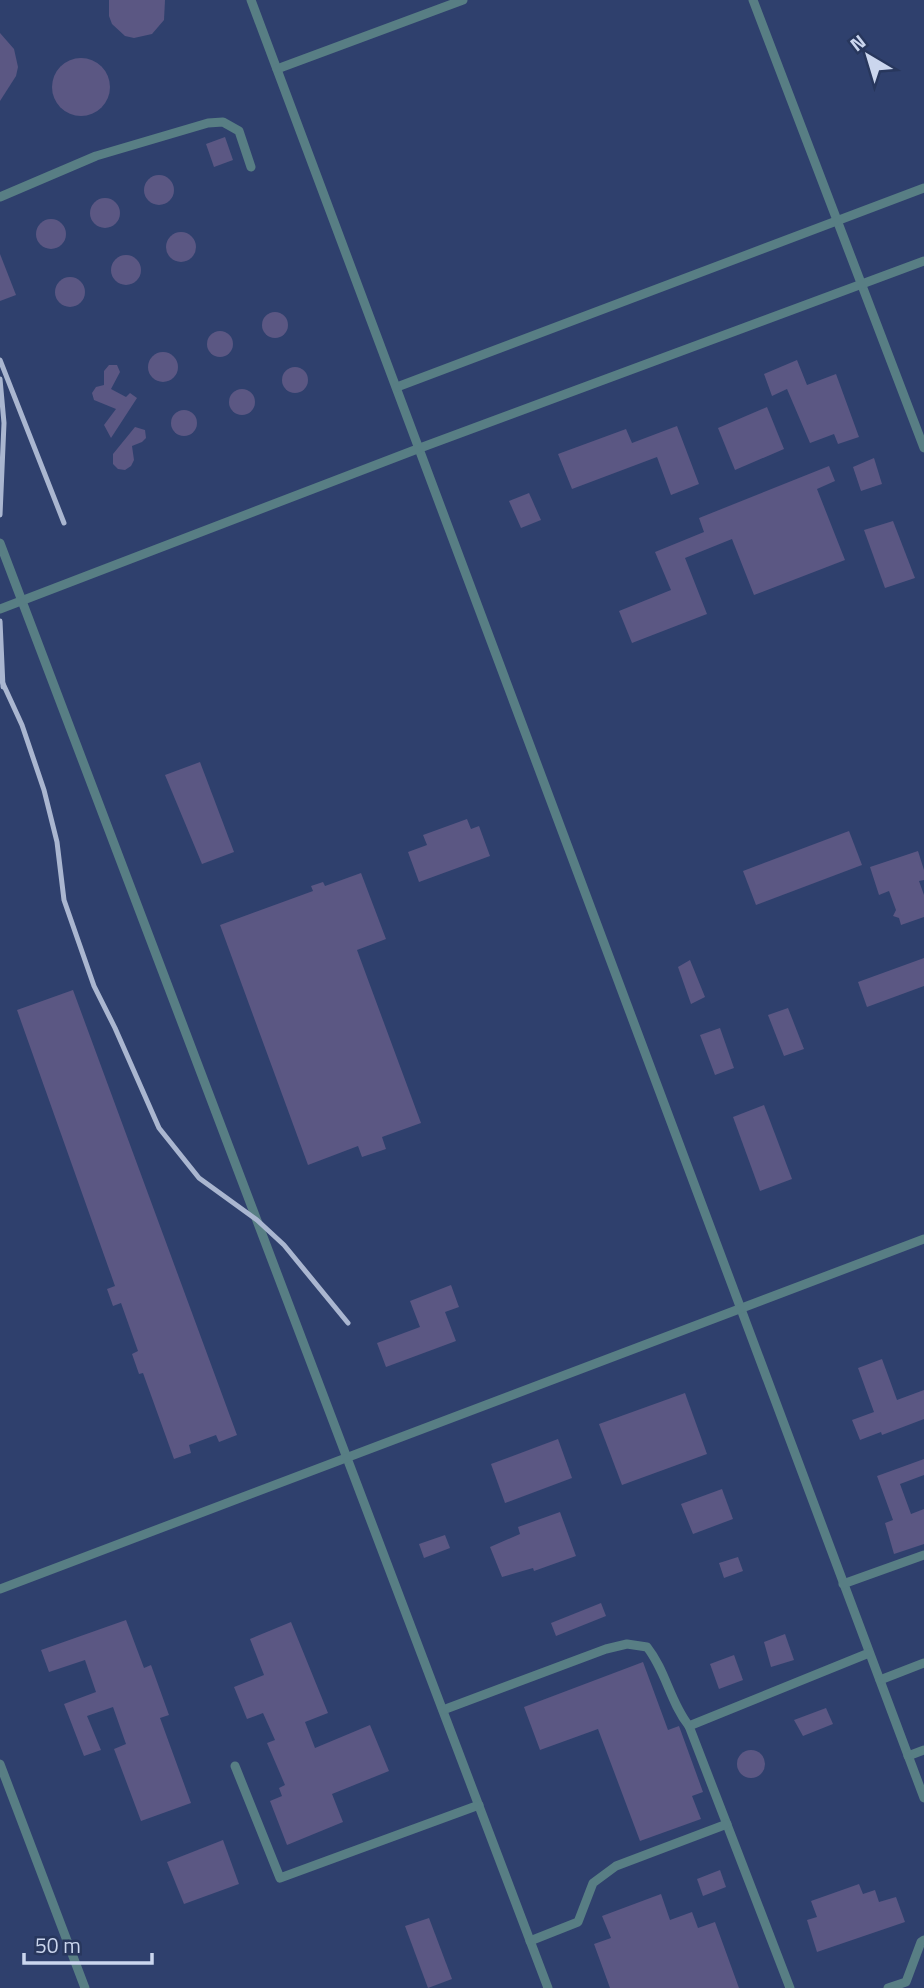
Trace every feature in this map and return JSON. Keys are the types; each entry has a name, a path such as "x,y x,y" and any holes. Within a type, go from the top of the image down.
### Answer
{"lane":[{"path":"251,0 924,1798"},
{"path":"277,69 463,0"},
{"path":"753,0 924,448"},
{"path":"0,197 96,156 208,123 223,122 239,131 251,167"},
{"path":"397,387 924,188"},
{"path":"0,610 420,449 924,261"},
{"path":"0,543 548,1988"},
{"path":"0,1589 924,1239"},
{"path":"843,1584 924,1555"},
{"path":"443,1710 606,1649 627,1644 647,1647 657,1660 679,1714 689,1726 790,1988"},
{"path":"689,1726 870,1653"},
{"path":"880,1680 924,1663"},
{"path":"908,1756 924,1750"},
{"path":"0,1764 85,1988"},
{"path":"235,1766 280,1878 479,1805"},
{"path":"530,1941 578,1922 593,1883 616,1866 727,1824"},
{"path":"888,1988 906,1982 920,1942 924,1940"}],"shaded area":[{"path":"0,0 924,0 924,1988 0,1988"}],"building":[{"path":"109,0 165,0 164,20 152,34 134,38 125,36 112,24"},
{"path":"0,33 14,49 18,67 16,76 0,101"},
{"path":"81,58 92,60 105,71 110,87 108,98 97,111 81,116 70,114 57,103 52,87 54,76 65,63"},
{"path":"225,137 233,160 214,167 206,144"},
{"path":"159,175 170,179 174,190 170,201 159,205 148,201 144,190 148,179"},
{"path":"105,198 116,202 120,213 116,224 105,228 94,224 90,213 94,202"},
{"path":"51,219 62,223 66,234 62,245 51,249 40,245 36,234 40,223"},
{"path":"181,232 192,236 196,247 192,258 181,262 170,258 166,247 170,236"},
{"path":"0,254 16,295 0,301"},
{"path":"126,255 137,259 141,270 137,281 126,285 115,281 111,270 115,259"},
{"path":"70,277 81,281 85,292 81,303 70,307 59,303 55,292 59,281"},
{"path":"275,312 284,316 288,325 284,334 275,338 266,334 262,325 266,316"},
{"path":"220,331 229,335 233,344 229,353 220,357 211,353 207,344 211,335"},
{"path":"163,352 174,356 178,367 174,378 163,382 152,378 148,367 152,356"},
{"path":"797,360 807,385 836,374 859,437 838,444 834,434 810,443 787,389 772,396 764,374"},
{"path":"109,365 117,365 120,372 111,389 126,397 130,393 137,398 111,438 104,425 116,409 94,400 92,393 96,387 104,385 104,371"},
{"path":"295,367 304,371 308,380 304,389 295,393 286,389 282,380 286,371"},
{"path":"242,389 251,393 255,402 251,411 242,415 233,411 229,402 233,393"},
{"path":"767,407 784,449 735,470 718,428"},
{"path":"184,410 193,414 197,423 193,432 184,436 175,432 171,423 175,414"},
{"path":"677,426 699,484 671,495 657,457 572,489 558,454 626,429 632,443"},
{"path":"135,427 145,430 146,438 132,446 134,460 131,466 125,470 118,469 113,464 113,454"},
{"path":"874,458 882,484 861,491 853,467"},
{"path":"829,466 835,481 817,489 845,560 754,595 732,539 685,558 707,614 632,643 619,611 671,590 655,552 704,532 699,518"},
{"path":"529,493 541,520 521,528 509,501"},
{"path":"893,521 915,578 885,588 864,530"},
{"path":"200,762 234,852 202,864 165,775"},
{"path":"467,819 471,829 479,826 490,856 419,882 408,852 427,845 423,835"},
{"path":"849,831 862,865 756,905 743,871"},
{"path":"918,851 924,870 924,880 919,881 924,895 924,917 901,925 899,918 893,916 896,910 889,891 879,895 870,867"},
{"path":"361,873 386,939 357,950 421,1123 382,1137 386,1149 362,1157 358,1146 308,1165 220,925 313,891 311,886 323,882 325,886"},
{"path":"924,958 924,986 867,1007 858,982"},
{"path":"690,960 705,997 691,1004 678,967"},
{"path":"73,990 237,1435 219,1442 216,1435 189,1445 191,1453 174,1459 143,1373 139,1374 132,1354 138,1351 121,1303 113,1306 107,1289 115,1286 17,1010"},
{"path":"788,1008 804,1049 784,1056 768,1015"},
{"path":"720,1028 734,1068 715,1075 700,1035"},
{"path":"764,1105 792,1179 760,1191 733,1117"},
{"path":"451,1285 459,1307 445,1312 456,1341 386,1367 377,1343 420,1327 410,1301"},
{"path":"882,1359 897,1400 924,1390 924,1419 882,1435 881,1432 860,1440 852,1420 874,1412 858,1368"},
{"path":"685,1393 707,1454 622,1485 599,1424"},
{"path":"558,1439 572,1478 505,1503 491,1464"},
{"path":"924,1459 924,1475 900,1484 911,1514 924,1509 924,1544 894,1554 885,1523 893,1520 877,1476"},
{"path":"722,1489 733,1519 693,1534 681,1504"},
{"path":"560,1512 576,1556 534,1571 533,1568 502,1577 490,1547 520,1534 518,1527"},
{"path":"445,1535 450,1548 424,1558 419,1544"},
{"path":"738,1557 743,1571 724,1578 719,1563"},
{"path":"601,1603 606,1616 556,1636 551,1623"},
{"path":"126,1620 144,1668 151,1665 169,1715 160,1718 191,1803 141,1821 114,1749 126,1744 113,1707 87,1716 101,1750 84,1756 64,1704 96,1692 85,1660 49,1672 41,1650"},
{"path":"291,1622 328,1713 305,1722 315,1748 370,1725 389,1771 332,1794 343,1822 287,1845 270,1801 282,1796 279,1788 285,1785 267,1743 275,1740 263,1713 247,1719 234,1687 264,1675 250,1639"},
{"path":"785,1634 794,1660 771,1667 764,1642"},
{"path":"734,1655 743,1680 719,1689 710,1664"},
{"path":"643,1662 668,1730 679,1726 703,1792 692,1796 701,1819 640,1841 598,1729 540,1750 524,1707"},
{"path":"826,1708 833,1724 803,1736 794,1720"},
{"path":"751,1750 761,1754 765,1764 761,1774 751,1778 741,1774 737,1764 741,1754"},
{"path":"223,1840 239,1884 184,1904 167,1862"},
{"path":"720,1870 726,1887 703,1896 697,1879"},
{"path":"859,1884 863,1894 875,1890 879,1902 896,1897 905,1922 817,1952 807,1920 817,1917 811,1901"},
{"path":"661,1894 670,1920 692,1912 698,1928 715,1922 739,1988 610,1988 594,1944 611,1938 602,1916"},
{"path":"429,1918 452,1979 428,1988 405,1926"}],"railway":[{"path":"0,360 64,523"},
{"path":"0,379 4,423 0,515"},
{"path":"0,621 3,687"},
{"path":"0,677 22,725 44,790 57,842 64,900 94,986 159,1128 199,1178 257,1220 284,1245 348,1323"}]}
